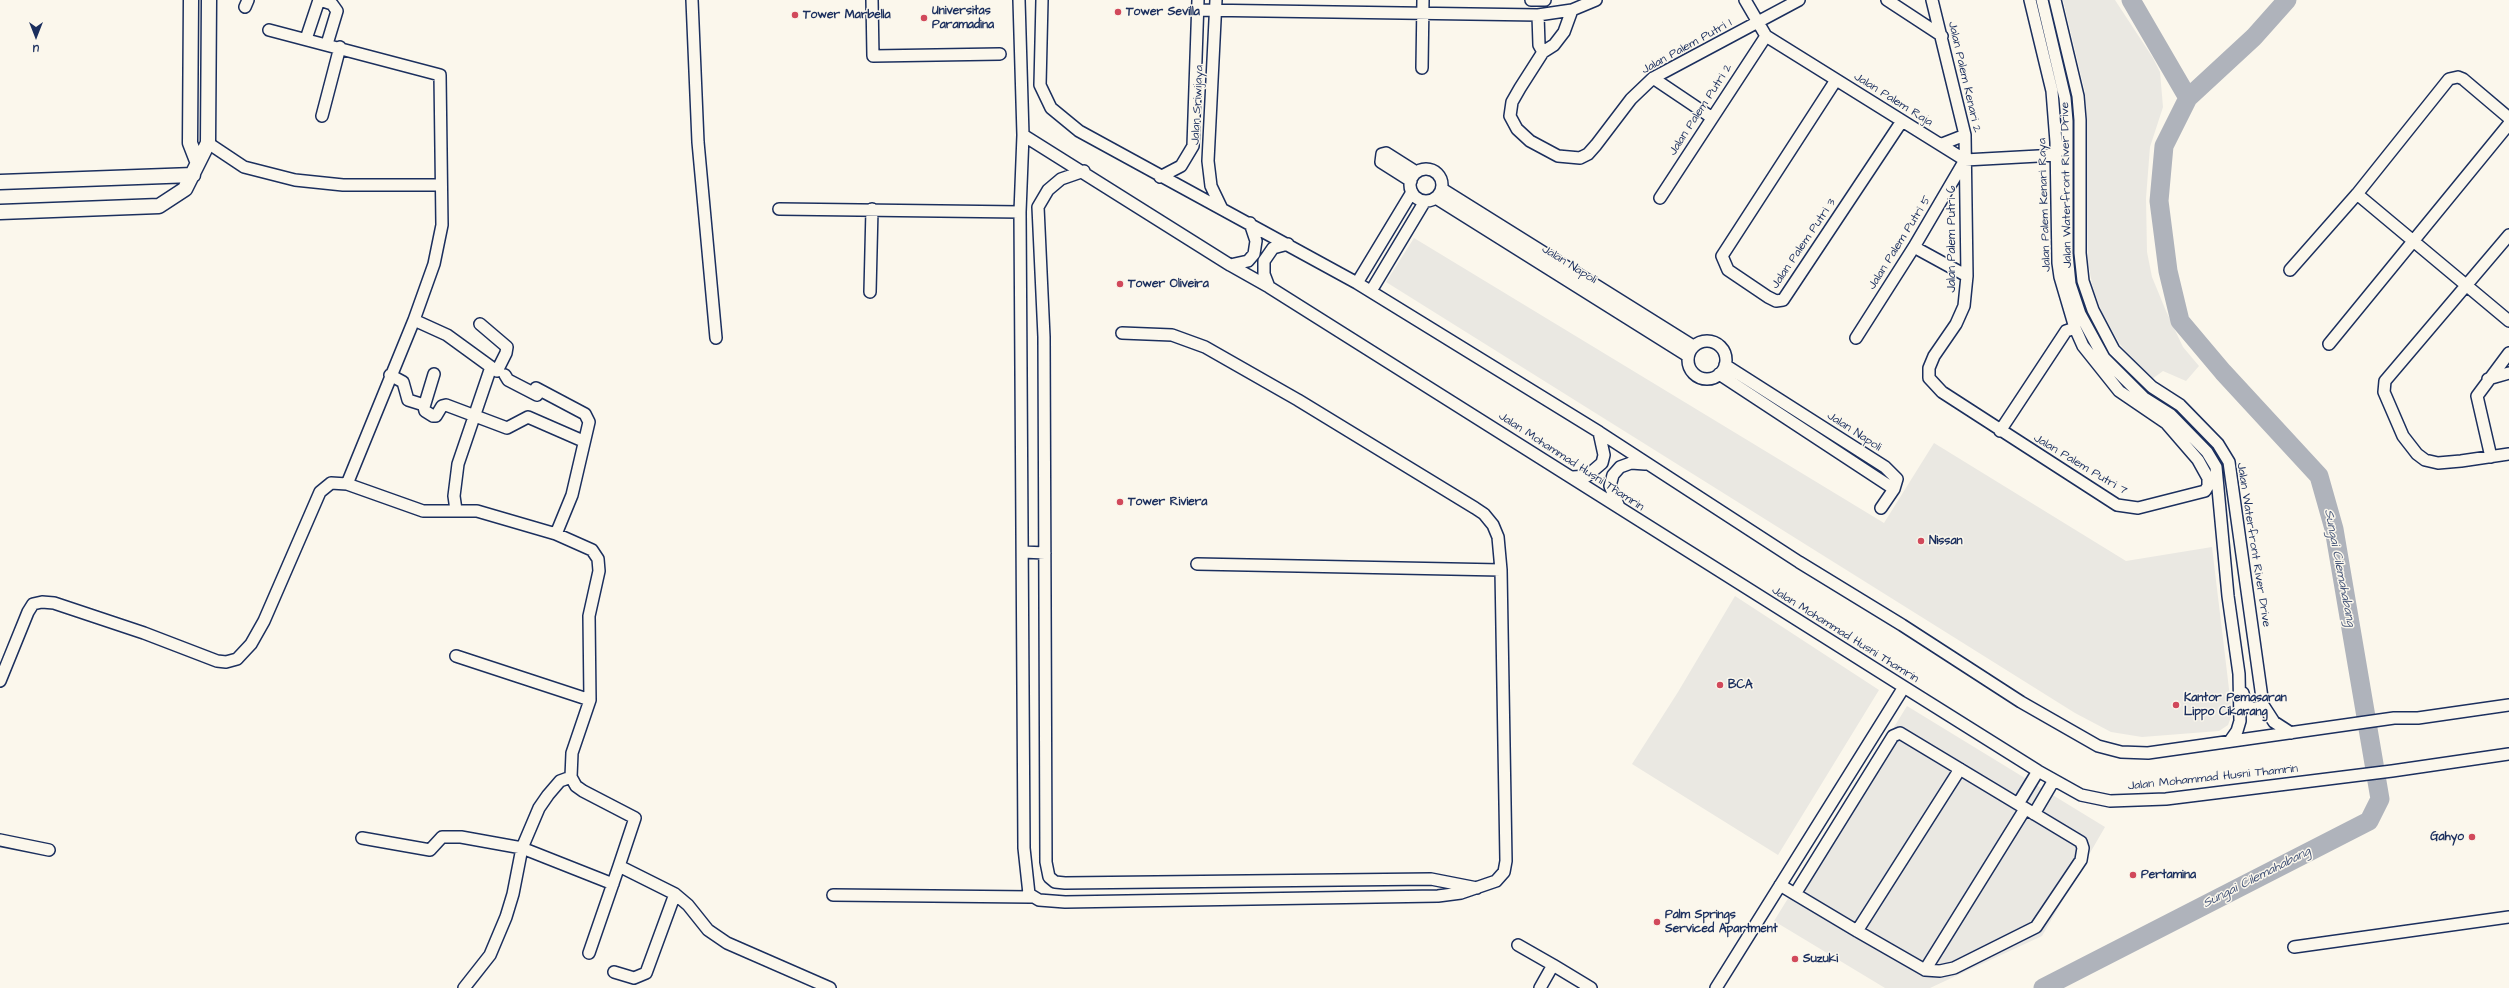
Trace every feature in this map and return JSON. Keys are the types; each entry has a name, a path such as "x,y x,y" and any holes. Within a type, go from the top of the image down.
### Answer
{"main road":[{"path":"191,0 190,143 197,161"},
{"path":"0,212 159,206 185,189 193,175 197,161 208,143 209,0"},
{"path":"0,182 193,175"}],"street":[{"path":"306,39 320,0 332,4 337,11 327,44"},
{"path":"692,0 698,142 716,338"},
{"path":"872,0 873,56 1000,54"},
{"path":"1019,0 1023,135 1020,212 1024,848 1026,884 1032,897"},
{"path":"1042,0 1040,84 1051,108 1079,131 1160,177 1250,223 1371,291 1599,432 2022,702 2098,746 2121,752 2148,752 2340,725 2394,718 2418,718 2509,705"},
{"path":"1422,68 1423,0"},
{"path":"1532,0 1545,0"},
{"path":"1198,5 1220,7 1538,15 1572,10 1596,0"},
{"name":"Jalan Palem Raja","path":"1745,0 1766,36 1902,121 1942,144 1965,160"},
{"name":"Jalan Palem Putri 1","path":"1572,10 1564,32 1554,45 1543,52 1512,102 1510,116 1517,129 1530,141 1558,156 1580,158 1588,154 1631,99 1653,78 1758,24 1799,0"},
{"path":"1887,0 1942,36"},
{"name":"Jalan Palem Kenari 2","path":"1932,0 1965,135 1965,160"},
{"name":"Jalan Palem Kenari Raya","path":"2030,0 2052,91 2056,155 2058,263 2060,277 2075,328 2083,346 2118,391 2166,423 2198,460 2208,478 2208,486 2205,491 2197,493"},
{"name":"Jalan Waterfront River Drive","path":"2042,0 2065,98 2067,121 2067,254 2070,284 2080,314 2104,358 2144,398 2171,415 2207,452 2216,467 2228,596 2239,674 2240,721 2237,731 2230,741"},
{"name":"Jalan Waterfront River Drive","path":"2055,0 2078,102 2080,254 2083,281 2093,310 2114,350 2152,387 2180,405 2218,444 2229,462 2263,705 2274,722 2291,732"},
{"name":"Jalan Sriwijaya","path":"1160,177 1181,166 1193,146 1198,5"},
{"name":"Jalan Sriwijaya","path":"1220,7 1208,162 1211,186 1222,209"},
{"path":"1538,15 1539,41 1543,52"},
{"path":"269,30 340,47 440,74 440,185 442,225 440,243 414,320 390,375 347,484"},
{"name":"Jalan Palem Putri 2","path":"1660,198 1711,117 1766,36"},
{"path":"322,116 340,47"},
{"path":"2290,270 2357,194 2449,79 2458,77 2463,79 2509,118"},
{"path":"1653,78 1711,117"},
{"name":"Jalan Palem Putri 3","path":"1836,80 1724,251 1723,262 1728,270 1768,297 1776,301 1783,300 1902,121"},
{"path":"2329,344 2412,240 2509,124"},
{"name":"Jalan Mohammad Husni Thamrin","path":"1023,135 1084,171 1230,265 1269,287 1904,688 2038,771 2081,795 2110,801 2199,796 2509,754"},
{"path":"1942,144 1965,135"},
{"path":"208,143 244,167 295,180 344,185 440,185"},
{"path":"1965,160 2056,155"},
{"name":"Jalan Palem Putri 5","path":"1856,338 1914,247 1965,160"},
{"name":"Jalan Palem Putri 6","path":"1965,160 1967,276 1964,306 1956,324 1934,356 1929,368 1929,378 1942,392 2000,431"},
{"path":"1357,283 1413,182 1426,169 1436,172 1441,178 1435,196 1371,291"},
{"path":"1084,171 1061,179 1048,190 1038,207 1044,337 1046,862 1049,877 1052,881 1065,883 1431,879 1457,882 1478,888"},
{"name":"Jalan Napoli","path":"1413,182 1417,198 1435,196 1690,351"},
{"path":"2357,194 2509,321"},
{"path":"779,210 872,209 1020,212"},
{"path":"870,292 872,209"},
{"path":"1230,265 1248,260 1254,254 1256,240 1250,223"},
{"path":"2509,235 2465,284 2385,381 2384,392 2403,436 2417,454 2425,460 2438,463 2509,454"},
{"path":"1269,287 1264,274 1264,261 1273,248 1288,244"},
{"path":"1914,247 1967,276"},
{"path":"414,320 447,335 501,372 508,380 537,395 538,390 585,414 590,425 584,441 572,495 556,534"},
{"path":"456,510 454,496 458,464 474,417 501,372 507,347 480,324"},
{"path":"2000,431 2066,331 2075,328"},
{"path":"833,895 1032,897 1039,900 1065,902 1438,896 1478,888 1498,879 1504,872 1506,861 1501,570 1496,532 1488,518 1475,508 1298,400 1205,347 1172,335 1122,333"},
{"path":"1704,341 1715,342 1725,353 1722,370 1709,379 1698,377 1690,370 1690,351 1704,341"},
{"path":"2491,457 2477,396 2488,379 2509,353"},
{"name":"Jalan Napoli","path":"1722,370 1885,467 1897,479 1894,488 1881,508"},
{"path":"2488,379 2509,373"},
{"path":"434,374 424,405 425,411 433,416 436,416 442,406 446,405 474,417 507,428 513,427 523,418 530,417 584,441"},
{"path":"390,375 403,382 408,400 424,405"},
{"name":"Jalan Palem Putri 7","path":"2000,431 2122,506 2138,508 2197,493"},
{"path":"1573,478 1587,476 1602,463 1604,455 1599,432"},
{"path":"1620,509 1612,496 1610,486 1613,475 1620,467 1631,463 1648,464"},
{"path":"0,681 28,612 33,604 42,602 54,603 144,633 217,661 229,662 237,659 251,644 264,621 320,492 331,483 347,484 423,511 456,510 485,512 556,534 592,550 598,559 599,571 589,616 590,700 572,753 571,777 576,786 583,791 635,818 589,953"},
{"path":"1022,552 1045,553"},
{"path":"1197,564 1501,570"},
{"path":"456,656 590,700"},
{"path":"2239,674 2245,703 2256,709 2263,705"},
{"path":"1716,988 1904,688"},
{"path":"1780,885 1857,932 1926,970 1940,971 1954,968 2036,927 2081,860 2083,848 2081,842 1900,733 1896,734 1795,894"},
{"path":"1857,932 1960,769"},
{"path":"2026,809 2038,771"},
{"path":"464,988 490,955 506,917 513,894 522,848 539,808 560,781 571,777"},
{"path":"1926,970 2026,809 2054,780"},
{"path":"362,838 430,850 442,837 461,837 522,848 613,884"},
{"path":"0,840 49,850"},
{"path":"619,866 676,894 717,937 830,988"},
{"path":"614,972 634,978 646,972 676,894"},
{"path":"2294,947 2509,917"},
{"path":"1518,945 1591,988"},
{"path":"1540,988 1553,965"}],"shaded area":[{"path":"2063,0 2115,0 2153,58 2160,72 2163,107 2150,147 2146,198 2147,252 2152,277 2166,311 2183,347 2199,366 2186,381 2163,371 2152,379 2138,366 2119,343 2102,312 2093,289 2088,262 2085,92"},
{"path":"1414,238 1884,523 1934,443 2126,561 2212,547 2232,714 2228,725 2219,731 2142,737 2111,732 2075,713 1386,282"},
{"path":"1735,596 1879,690 1778,855 1632,764 1678,692"},
{"path":"1907,706 2105,827 2042,936 1930,988 1885,988 1774,921"}],"waterway":[{"path":"2131,0 2188,98"},
{"name":"Sungai Cilemahabang","path":"2043,988 2369,821 2380,799 2334,529 2319,476 2223,372 2180,321 2168,271 2159,201 2164,146 2188,98 2254,37 2287,0"}],"place":[{"name":"Tower Sevilla","path":"1118,12"},
{"name":"Tower Marbella","path":"795,15"},
{"name":"Universitas Paramadina","path":"924,18"},
{"name":"Tower Oliveira","path":"1120,284"},
{"name":"Tower Riviera","path":"1120,502"},
{"name":"Nissan","path":"1921,541"},
{"name":"BCA","path":"1720,685"},
{"name":"Kantor Pemasaran Lippo Cikarang","path":"2176,705"},
{"name":"Gahyo","path":"2472,837"},
{"name":"Pertamina","path":"2133,875"},
{"name":"Palm Springs Serviced Apartment","path":"1657,922"},
{"name":"Suzuki","path":"1795,959"}]}
